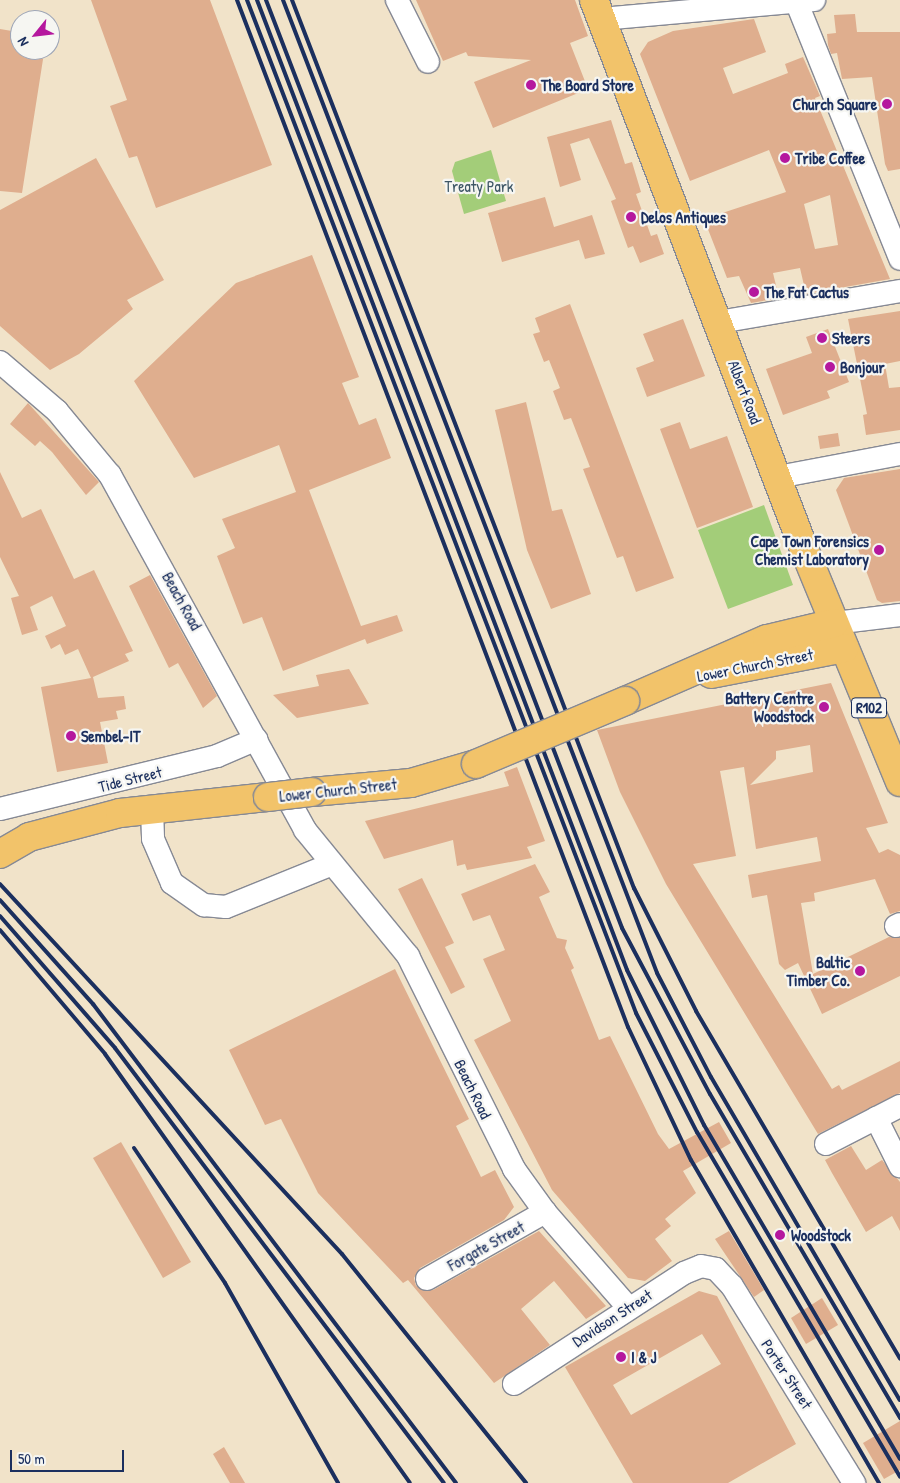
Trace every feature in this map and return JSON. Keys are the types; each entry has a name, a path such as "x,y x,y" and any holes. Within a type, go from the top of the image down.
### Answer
{"main road":[{"name":"Albert Road","path":"598,10 834,623 898,772"},
{"name":"Lower Church Street","path":"4,851 82,821 152,809 411,783 476,764 767,638 834,623"},
{"name":"Lower Church Street","path":"666,682 845,648"}],"street":[{"path":"397,0 428,62"},
{"path":"598,10 805,1 900,259"},
{"path":"719,322 900,291"},
{"name":"Beach Road","path":"0,362 57,411 110,475 257,739 330,865 367,901 408,956 496,1136 545,1212 627,1306"},
{"path":"778,477 900,454"},
{"path":"834,623 900,615"},
{"name":"Tide Street","path":"0,810 217,756 257,739"},
{"path":"152,809 153,838 172,883 204,905 226,907 330,865"},
{"path":"826,1144 900,1106"},
{"path":"876,1118 900,1166"},
{"name":"Forgate Street","path":"426,1279 545,1212"},
{"name":"Davidson Street","path":"514,1384 627,1306 684,1273 702,1266 716,1269"},
{"name":"Porter Street","path":"716,1269 732,1286 854,1483"}],"green space":[{"name":"Treaty Park","path":"491,150 506,201 464,214 452,171 455,162"},
{"path":"764,505 793,585 728,609 698,530"}],"building":[{"path":"91,0 210,0 272,165 156,208 137,156 129,158 110,106 127,100"},
{"path":"416,0 575,0 588,36 570,43 588,89 493,128 474,82 531,60 468,56 466,52 443,61"},
{"path":"855,14 857,32 900,32 900,169 888,171 885,164 872,77 842,79 837,53 831,54 828,45 827,34 836,33 834,15"},
{"path":"754,19 766,52 723,68 733,94 788,73 785,64 803,57 820,96 815,98 890,279 806,294 800,268 773,273 779,298 751,303 739,276 727,278 704,219 786,192 769,150 690,181 640,54 648,42 673,31","holes":["830,195 838,245 815,249 804,204"]},
{"path":"0,29 10,31 10,60 43,60 22,193 0,191"},
{"path":"611,120 625,164 632,162 641,192 636,194 651,236 657,234 664,254 640,263 633,246 628,248 611,201 616,199 589,138 570,144 581,180 560,187 547,137"},
{"path":"96,158 164,280 127,300 133,309 79,354 50,370 0,326 0,210"},
{"path":"545,197 554,227 592,215 605,254 585,259 579,240 502,262 488,213"},
{"path":"312,255 359,377 342,383 359,425 376,418 391,458 309,490 361,626 397,615 403,631 367,644 365,639 283,671 262,617 243,624 217,556 235,548 222,519 296,492 279,445 194,478 134,381 236,283"},
{"path":"570,304 674,578 636,592 623,556 617,558 583,469 590,467 571,418 564,420 553,391 560,388 549,360 544,362 533,334 540,332 535,318"},
{"path":"900,311 900,361 885,364 889,388 900,387 900,430 866,435 863,415 867,414 848,319"},
{"path":"683,319 705,376 647,397 636,368 654,361 643,334"},
{"path":"828,329 849,382 827,391 830,398 783,415 766,369 812,353 806,337"},
{"path":"526,402 552,511 562,509 591,594 551,609 527,550 495,410"},
{"path":"28,403 99,482 86,495 52,452 40,441 35,446 10,424"},
{"path":"680,422 690,449 727,436 753,507 697,528 660,429"},
{"path":"838,433 840,446 820,449 818,436"},
{"name":"Cape Town Forensics Chemist Laboratory","path":"900,469 900,601 882,603 877,600 836,490 844,478"},
{"path":"0,472 22,518 41,509 74,579 94,570 133,651 125,654 129,661 93,677 98,698 124,696 126,709 116,711 118,719 100,722 108,763 57,772 41,687 91,678 78,649 65,655 60,644 51,649 45,636 66,626 52,596 30,607 38,630 22,635 11,598 19,596 0,557"},
{"path":"150,575 217,696 203,708 178,663 169,668 129,586"},
{"path":"349,669 369,704 297,718 273,695 319,686 316,675"},
{"path":"831,683 888,823 866,828 879,853 888,849 900,855 900,911 890,914 875,879 814,893 815,901 801,903 813,974 889,937 900,938 900,976 822,1014 798,963 785,970 779,964 767,895 752,898 748,875 821,861 817,837 756,849 744,767 720,771 736,856 693,864 832,1089 839,1085 842,1090 900,1061 900,1093 818,1134 666,884 620,792 597,730","holes":["810,745 813,772 750,785 776,759 776,751"]},
{"path":"517,767 545,841 527,847 532,858 467,870 465,864 457,866 453,840 384,859 365,821 509,786 504,772"},
{"path":"535,864 550,892 539,897 557,938 567,940 565,948 574,968 571,970 599,1040 610,1036 658,1134 669,1149 719,1122 731,1143 683,1171 696,1193 665,1219 671,1226 655,1239 672,1261 645,1281 628,1278 552,1190 474,1040 511,1021 483,959 505,950 490,915 473,921 461,894"},
{"path":"422,878 454,943 445,947 465,987 451,994 398,889"},
{"path":"395,969 469,1119 456,1126 481,1177 495,1170 514,1207 504,1220 420,1268 414,1278 416,1286 433,1290 539,1231 606,1306 586,1319 554,1281 521,1309 550,1345 494,1383 408,1280 403,1283 318,1193 281,1119 265,1125 229,1050"},
{"path":"121,1142 191,1262 163,1278 93,1158"},
{"path":"851,1146 866,1170 882,1160 900,1182 900,1231 892,1216 866,1232 825,1160"},
{"path":"729,1231 764,1290 754,1297 715,1239"},
{"path":"699,1291 717,1296 796,1444 728,1483 633,1483 565,1367","holes":["702,1334 721,1364 631,1415 613,1385"]},
{"path":"822,1298 838,1325 806,1344 791,1318"},
{"path":"900,1421 900,1470 884,1479 863,1443"},
{"path":"224,1447 245,1483 230,1483 213,1454"}],"railway":[{"path":"237,0 628,1027 691,1160 879,1483"},
{"path":"247,0 636,1013 697,1132 900,1477"},
{"path":"257,0 627,970 704,1125 900,1459"},
{"path":"266,0 622,928 710,1094 900,1418"},
{"path":"283,0 657,973 711,1077 900,1400"},
{"path":"292,0 634,888 696,1011 900,1359"},
{"path":"0,884 342,1254 526,1483"},
{"path":"0,900 93,1004 456,1483"},
{"path":"0,916 115,1048 444,1483"},
{"path":"0,930 105,1054 410,1483"},
{"path":"134,1148 225,1283 338,1483"}],"place":[{"name":"The Board Store","path":"531,85"},
{"name":"Church Square","path":"887,104"},
{"name":"Tribe Coffee","path":"785,158"},
{"name":"Delos Antiques","path":"631,217"},
{"name":"The Fat Cactus","path":"754,292"},
{"name":"Steers","path":"822,338"},
{"name":"Bonjour","path":"830,367"},
{"name":"Cape Town Forensics Chemist Laboratory","path":"879,550"},
{"name":"Battery Centre Woodstock","path":"824,707"},
{"name":"Sembel-IT","path":"71,736"},
{"name":"Baltic Timber Co.","path":"860,971"},
{"name":"Woodstock","path":"780,1235"},
{"name":"I & J","path":"621,1357"}]}
